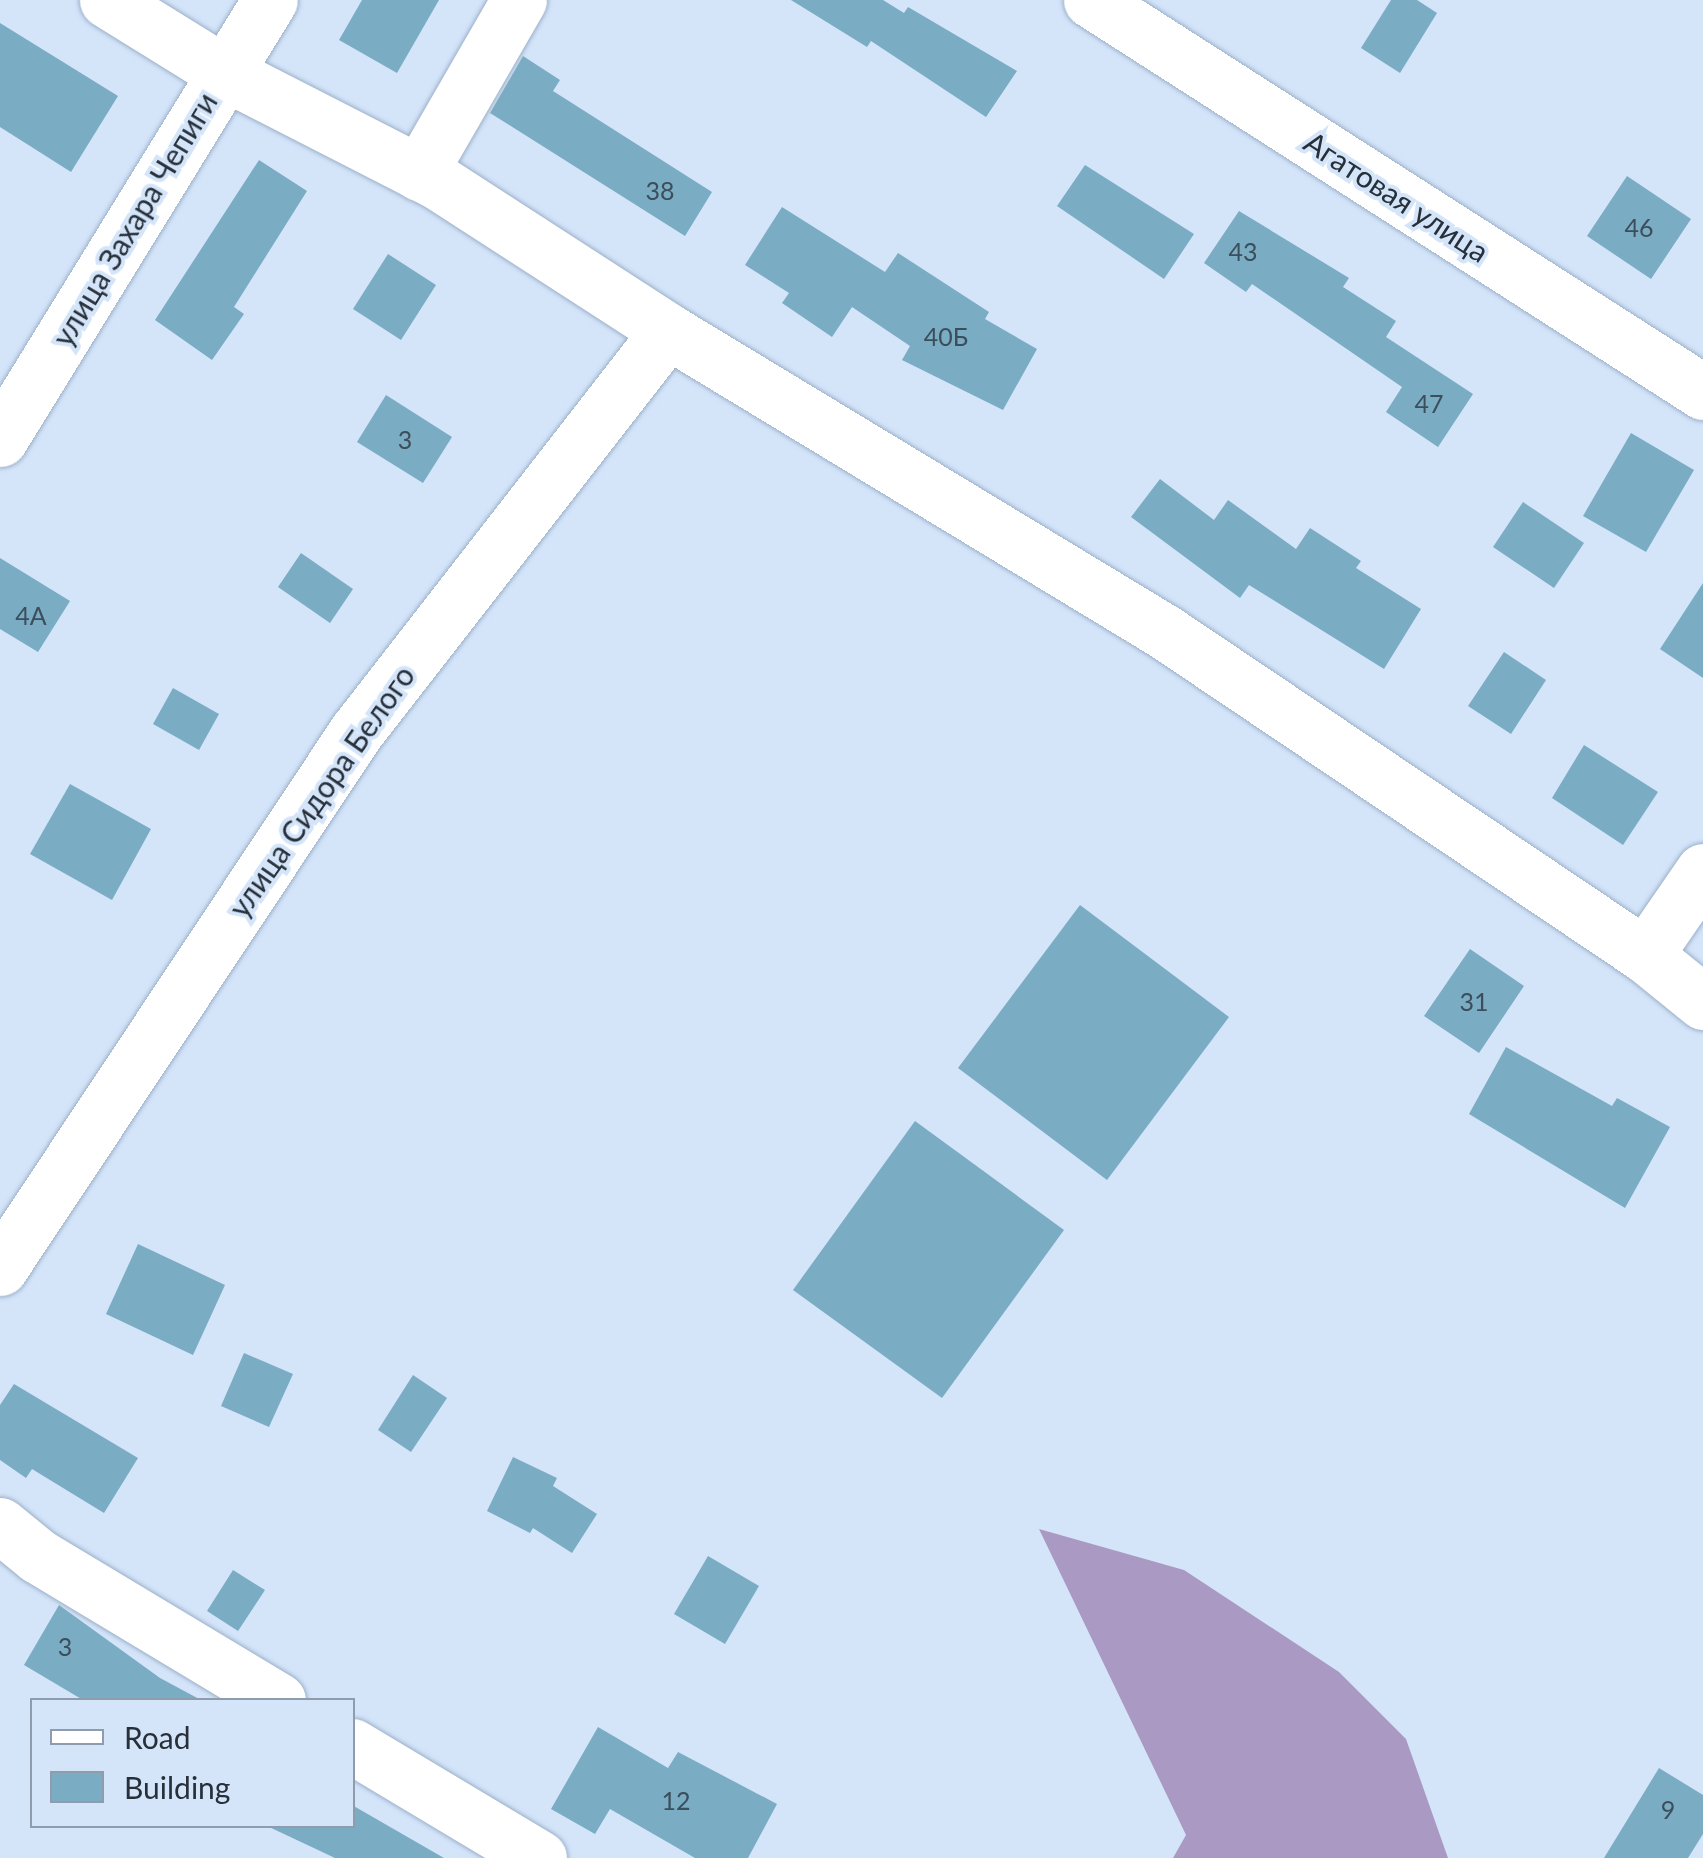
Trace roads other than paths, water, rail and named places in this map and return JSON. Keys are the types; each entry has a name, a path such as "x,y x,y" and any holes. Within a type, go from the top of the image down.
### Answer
{"street":[{"path":"107,0 223,72 420,172 668,332 1165,632 1645,955 1703,1002"},
{"name":"улица Захара Чепиги","path":"0,438 270,0"},
{"path":"420,172 519,0"},
{"name":"Агатовая улица","path":"1091,0 1703,392"},
{"name":"улица Сидора Белого","path":"0,1268 356,732 668,332"},
{"path":"1645,955 1703,870"},
{"path":"0,1525 38,1556 275,1698"},
{"path":"355,1748 539,1858"}]}
